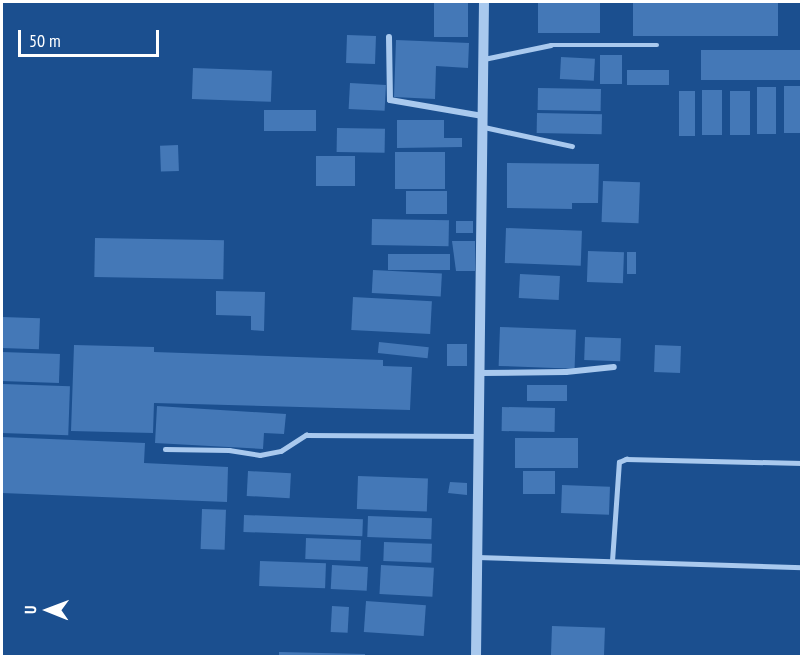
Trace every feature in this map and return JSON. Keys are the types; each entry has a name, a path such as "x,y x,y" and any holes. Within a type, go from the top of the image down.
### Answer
{"street":[{"path":"476,657 484,2"},
{"path":"389,37 390,100 483,121"},
{"path":"481,373 566,372 614,367"}],"lane":[{"path":"483,59 551,45 657,45"},
{"path":"483,121 573,146"},
{"path":"165,449 229,450 260,455 281,451 306,435 479,436"},
{"path":"612,561 619,462 626,459 801,463"},
{"path":"477,557 801,567"}],"building":[{"path":"434,2 468,2 468,37 434,37"},
{"path":"538,2 600,2 600,33 538,33"},
{"path":"633,2 778,2 778,36 633,36"},
{"path":"347,35 376,36 375,64 346,63"},
{"path":"396,40 469,43 468,68 436,66 435,99 394,97"},
{"path":"701,50 802,50 802,80 701,80"},
{"path":"600,55 622,55 622,84 600,84"},
{"path":"561,57 595,59 594,81 560,79"},
{"path":"193,68 272,71 271,102 192,99"},
{"path":"627,70 669,70 669,85 627,85"},
{"path":"350,83 386,85 385,111 349,109"},
{"path":"784,86 801,86 801,133 784,133"},
{"path":"757,87 776,87 776,134 757,134"},
{"path":"538,88 601,89 601,111 538,110"},
{"path":"702,90 722,90 722,135 702,135"},
{"path":"679,91 695,91 695,136 679,136"},
{"path":"730,91 750,91 750,135 730,135"},
{"path":"264,110 316,110 316,131 264,131"},
{"path":"537,113 602,114 602,134 537,133"},
{"path":"397,120 444,120 444,138 462,138 462,147 397,148"},
{"path":"337,128 385,129 385,153 337,152"},
{"path":"178,145 179,171 161,172 160,146"},
{"path":"395,152 445,152 445,189 395,189"},
{"path":"316,156 355,156 355,186 316,186"},
{"path":"507,163 599,164 598,203 572,203 572,209 507,208"},
{"path":"603,181 640,182 639,223 602,222"},
{"path":"406,191 447,191 447,214 406,214"},
{"path":"372,219 449,220 449,246 372,245"},
{"path":"456,221 473,221 473,233 456,233"},
{"path":"506,228 582,231 581,266 505,263"},
{"path":"95,238 224,240 223,279 94,277"},
{"path":"452,241 475,241 475,271 456,271"},
{"path":"588,251 624,252 623,283 587,282"},
{"path":"627,252 636,252 636,274 627,274"},
{"path":"388,254 450,254 450,270 388,270"},
{"path":"373,270 442,274 441,297 372,293"},
{"path":"520,274 560,276 559,300 519,298"},
{"path":"216,291 265,292 264,331 251,330 251,316 216,315"},
{"path":"353,297 432,301 430,334 351,330"},
{"path":"2,317 40,318 39,349 2,348"},
{"path":"500,327 576,330 575,369 499,366"},
{"path":"585,337 621,338 620,361 584,360"},
{"path":"379,342 429,347 428,358 378,353"},
{"path":"447,344 467,344 467,366 447,366"},
{"path":"74,345 154,347 154,352 383,360 383,366 412,367 410,410 154,403 153,433 71,431"},
{"path":"655,345 681,346 680,373 654,372"},
{"path":"2,352 60,354 59,383 2,381"},
{"path":"3,384 70,386 68,435 2,433"},
{"path":"527,385 567,385 567,401 527,401"},
{"path":"157,406 286,414 284,434 264,433 263,449 155,443"},
{"path":"502,407 555,408 555,432 502,431"},
{"path":"2,437 145,443 144,463 228,467 227,502 2,493"},
{"path":"515,438 578,438 578,468 515,468"},
{"path":"248,471 291,473 290,498 247,496"},
{"path":"523,471 555,471 555,494 523,494"},
{"path":"358,476 428,478 427,511 357,509"},
{"path":"450,482 467,483 467,495 448,493"},
{"path":"562,485 610,487 609,515 561,513"},
{"path":"202,509 226,510 225,550 201,549"},
{"path":"244,515 363,519 362,536 243,532"},
{"path":"368,516 432,518 431,539 367,537"},
{"path":"306,538 361,540 360,561 305,559"},
{"path":"384,542 432,544 431,563 383,561"},
{"path":"260,561 326,563 325,588 259,586"},
{"path":"332,565 368,567 367,591 331,589"},
{"path":"381,565 434,568 432,597 379,594"},
{"path":"366,601 426,605 424,636 364,632"},
{"path":"332,606 349,607 348,633 331,632"},
{"path":"552,626 605,628 604,656 551,656"},
{"path":"279,652 365,654 365,656 279,656"}]}
